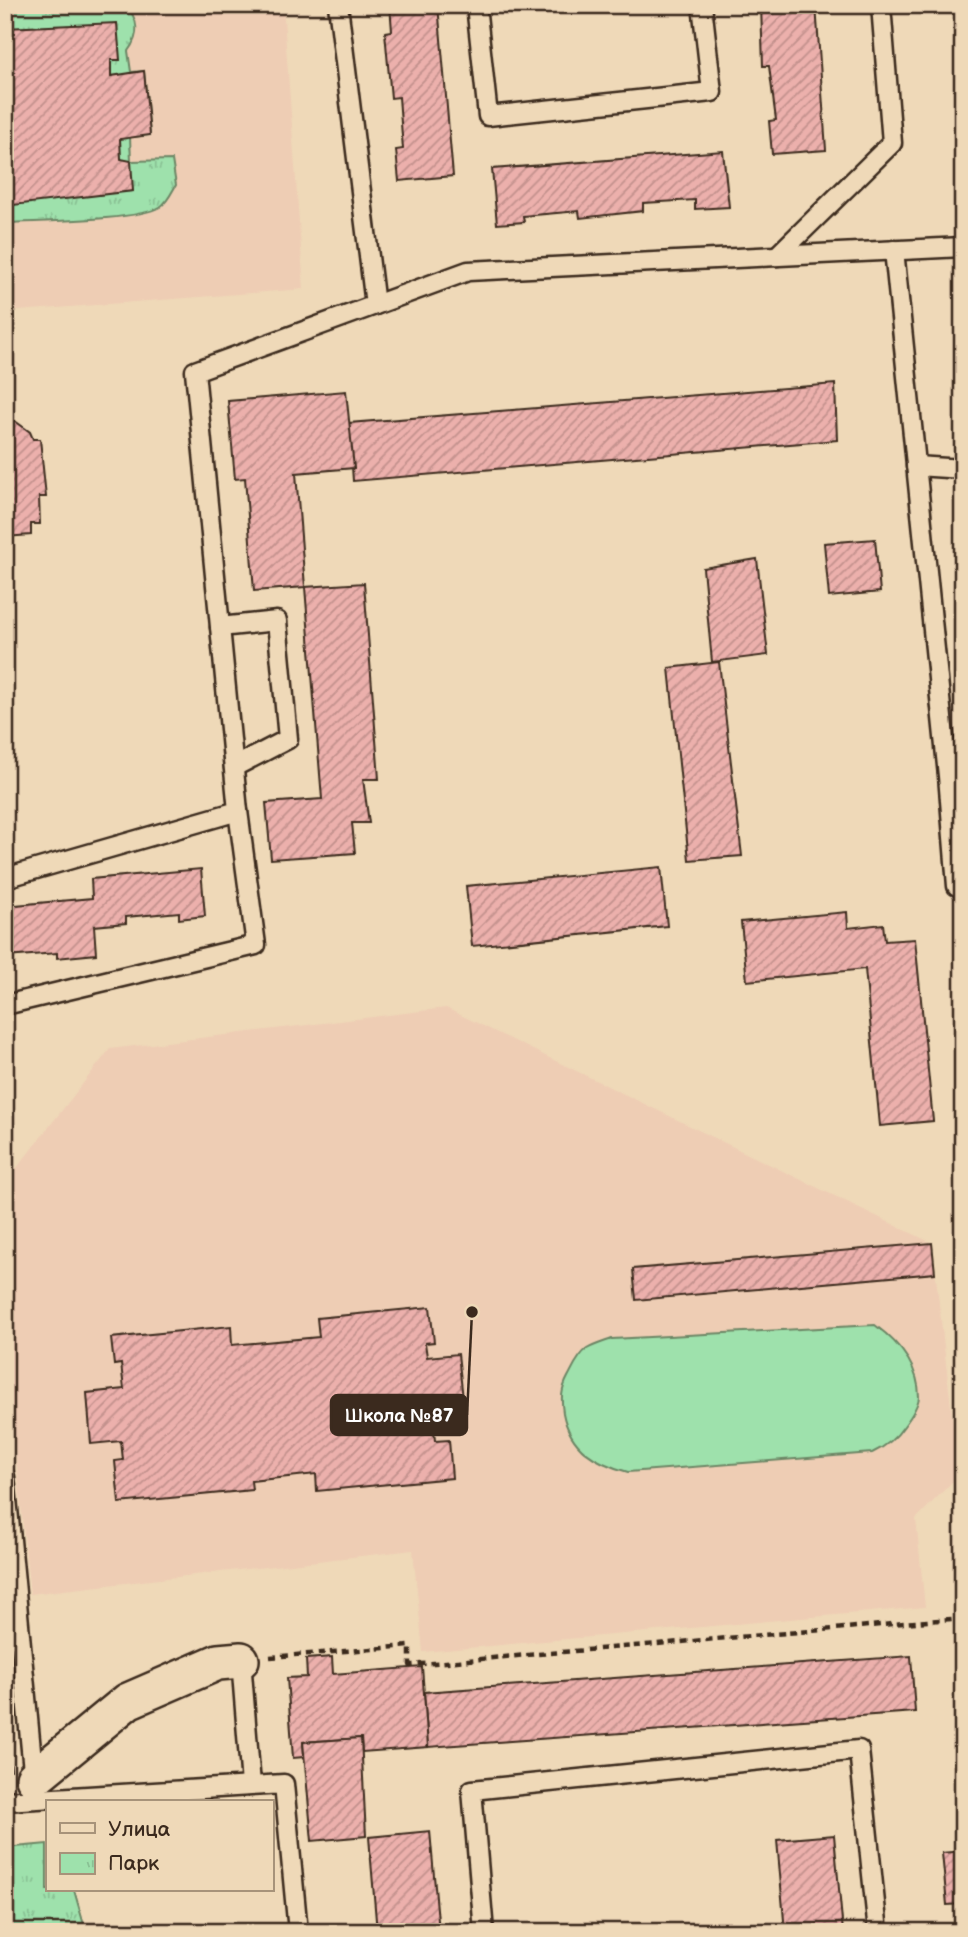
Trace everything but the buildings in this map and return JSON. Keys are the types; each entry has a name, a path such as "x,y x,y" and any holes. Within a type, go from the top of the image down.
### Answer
{"street":[{"path":"35,1788 128,1701 218,1662 241,1660"}],"lane":[{"path":"338,5 375,305"},
{"path":"476,5 488,116 712,92 702,5"},
{"path":"778,256 892,143 881,5"},
{"path":"5,1005 256,945 233,767 195,371 468,271 963,247"},
{"path":"894,250 916,466 955,775 957,886 963,885"},
{"path":"916,466 963,469"},
{"path":"220,627 277,621 288,739 233,767"},
{"path":"5,878 238,811"},
{"path":"5,1477 35,1788"},
{"path":"241,1660 251,1785"},
{"path":"484,1932 472,1790 859,1750 877,1932"},
{"path":"5,1801 35,1788 284,1784 298,1932"}],"path":[{"path":"241,1660 410,1646 410,1665 963,1618"}],"shaded area":[{"path":"5,5 283,5 304,289 5,312"},
{"path":"446,1008 932,1243 959,1475 916,1519 925,1607 423,1652 413,1550 30,1594 5,1351 5,1183 110,1049"}],"green space":[{"path":"125,5 130,10 136,27 135,39 128,51 131,72 144,71 150,135 130,137 131,161 172,160 176,185 160,207 148,212 110,218 8,223 5,204 5,7"},
{"path":"875,1325 892,1339 906,1356 915,1375 919,1397 913,1412 897,1434 886,1445 872,1453 628,1472 605,1464 586,1453 566,1426 562,1395 574,1366 587,1349 612,1339"},
{"path":"46,1844 46,1892 75,1892 86,1932 5,1932 5,1848"}],"place":[{"name":"Школа №87","path":"472,1312"}]}
